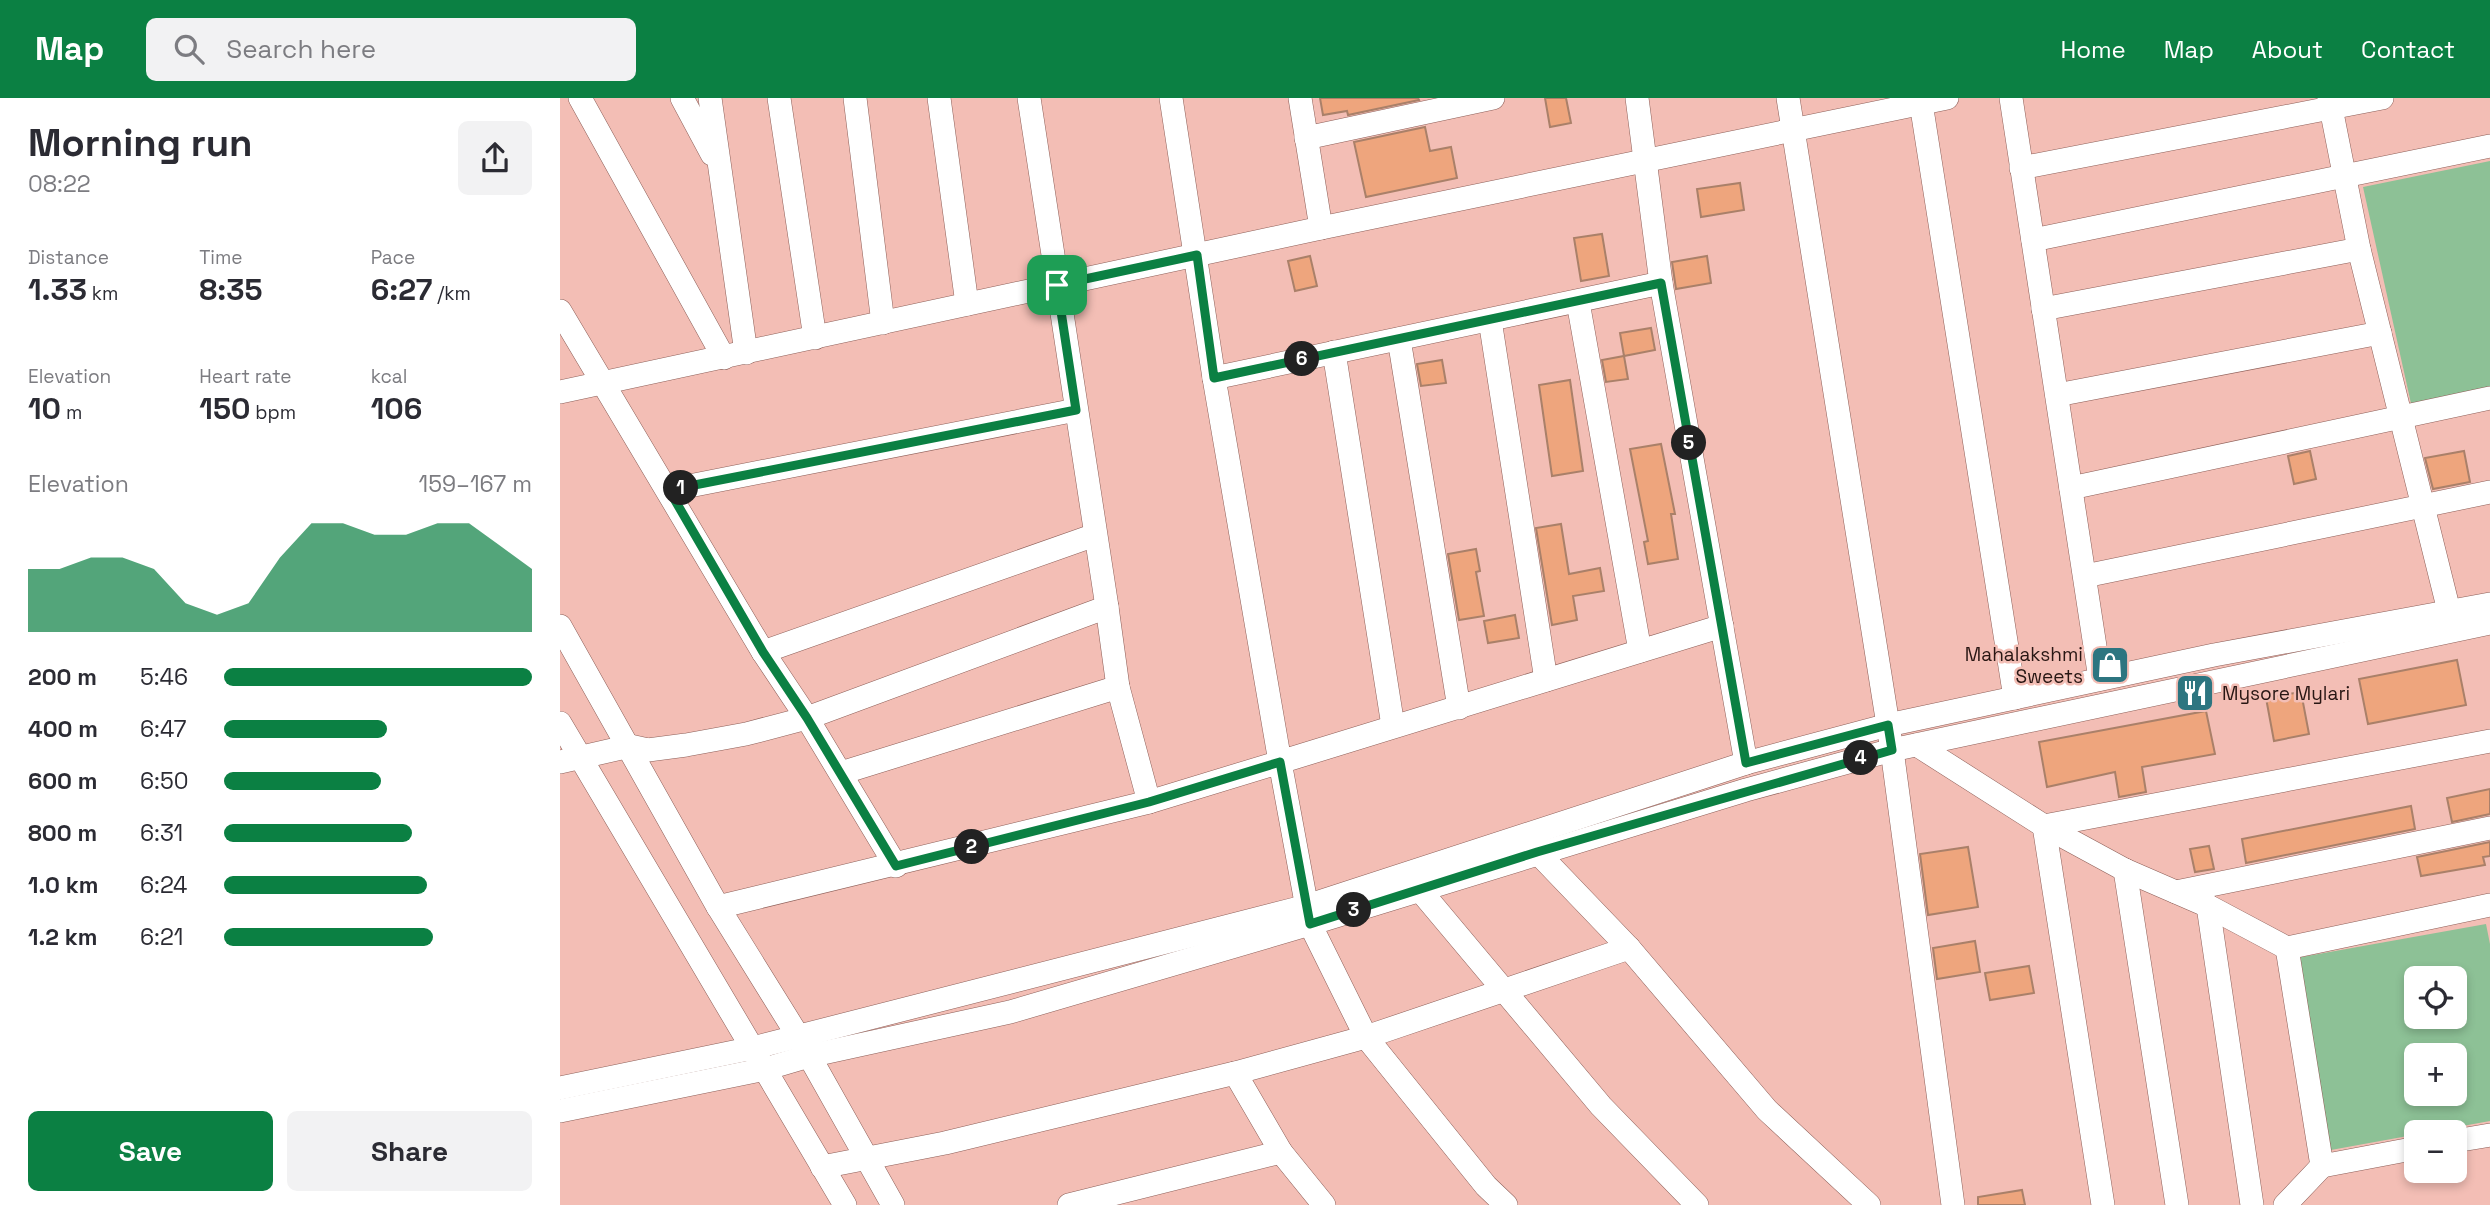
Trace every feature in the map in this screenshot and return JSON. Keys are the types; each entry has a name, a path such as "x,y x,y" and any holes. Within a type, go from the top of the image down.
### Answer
{"street":[{"path":"580,98 724,358"},
{"path":"682,98 720,169"},
{"path":"710,98 746,353"},
{"path":"779,98 815,338"},
{"path":"855,98 883,323"},
{"path":"939,98 967,304"},
{"path":"1029,98 1118,688 1149,802"},
{"path":"1171,98 1214,378 1309,915 1366,1037 1486,1186 1507,1205"},
{"path":"1300,98 1321,228"},
{"path":"1307,138 1493,98"},
{"path":"1637,98 1661,283 1746,763"},
{"path":"1788,98 1892,750 1953,1205"},
{"path":"560,392 1321,228 1947,98"},
{"path":"2011,98 2100,679"},
{"path":"2021,168 2330,104 2382,98"},
{"path":"1921,103 2015,698"},
{"path":"2330,104 2359,249 2449,611"},
{"path":"2033,240 2490,146"},
{"path":"2043,309 2359,249"},
{"path":"1214,378 1661,283"},
{"path":"1578,302 1640,651"},
{"path":"560,311 763,652 807,718 896,866"},
{"path":"1490,320 1546,680"},
{"path":"2057,395 2380,333"},
{"path":"1399,339 1459,708"},
{"path":"1334,352 1393,726"},
{"path":"2071,488 2490,398"},
{"path":"669,490 1076,410"},
{"path":"2085,576 2490,492"},
{"path":"763,652 1095,535"},
{"path":"560,1088 753,1048 804,1046 1010,1012 1309,915 1746,763 1888,725 2100,679 2490,604"},
{"path":"571,760 630,746 648,750 686,745 746,734 807,718 1107,607"},
{"path":"1309,915 1419,890 1537,852 1892,750 2490,623"},
{"path":"560,626 630,746 718,907 804,1046 894,1205"},
{"path":"718,907 896,866 1149,802 1722,626"},
{"path":"841,773 1118,688"},
{"path":"560,723 571,760 753,1048 845,1205"},
{"path":"2044,825 2490,741"},
{"path":"1917,745 2044,825 2125,870 2208,906 2287,948 2490,905"},
{"path":"2044,825 2103,1205"},
{"path":"2176,892 2490,828"},
{"path":"1537,852 1629,948 1768,1110 1869,1205"},
{"path":"2125,870 2177,1205"},
{"path":"1419,890 1601,1106 1697,1205"},
{"path":"2208,906 2252,1205"},
{"path":"822,1167 869,1160 1235,1073 1366,1037 1629,948"},
{"path":"2287,948 2322,1166"},
{"path":"560,1111 765,1069 804,1046"},
{"path":"1235,1073 1280,1152 1324,1205"},
{"path":"2467,1139 2490,1135"},
{"path":"2285,1205 2322,1166 2404,1150"},
{"path":"1069,1205 1280,1152"}],"green space":[{"path":"2490,161 2490,391 2412,408 2363,187"},
{"path":"2486,924 2490,944 2490,1121 2467,1125 2467,1120 2404,1120 2404,1137 2331,1150 2296,958"}],"building":[{"path":"1320,98 1419,100 1348,115 1347,111 1323,115"},
{"path":"1545,98 1566,98 1571,123 1550,127"},
{"path":"1425,127 1430,151 1451,147 1457,178 1366,197 1354,142"},
{"path":"1740,183 1744,210 1701,217 1697,189"},
{"path":"1602,234 1609,276 1581,281 1574,238"},
{"path":"1310,256 1317,286 1295,291 1288,261"},
{"path":"1707,256 1711,283 1676,289 1672,262"},
{"path":"1651,328 1655,350 1624,356 1620,333"},
{"path":"1624,356 1628,379 1606,382 1602,360"},
{"path":"1442,360 1446,383 1421,386 1417,364"},
{"path":"1570,380 1583,471 1552,476 1539,385"},
{"path":"1661,444 1675,514 1671,514 1678,559 1648,564 1644,542 1648,541 1630,449"},
{"path":"2310,451 2316,479 2294,484 2288,456"},
{"path":"2464,451 2470,482 2433,489 2425,458"},
{"path":"1561,524 1569,574 1600,568 1604,591 1573,596 1577,620 1552,625 1536,528"},
{"path":"1476,549 1480,571 1476,572 1484,616 1459,620 1448,554"},
{"path":"1515,615 1519,638 1488,643 1484,621"},
{"path":"2457,660 2466,705 2368,724 2359,679"},
{"path":"2301,692 2309,734 2274,741 2266,698"},
{"path":"2206,711 2215,754 2142,767 2146,792 2119,797 2115,772 2047,787 2039,742"},
{"path":"2490,789 2490,814 2452,822 2447,798"},
{"path":"2411,806 2415,829 2246,863 2242,839"},
{"path":"2490,842 2490,856 2483,857 2485,865 2421,876 2417,857"},
{"path":"2209,846 2214,869 2195,872 2190,849"},
{"path":"1968,847 1978,907 1928,915 1920,854"},
{"path":"1975,941 1980,972 1937,979 1933,948"},
{"path":"2029,966 2034,993 1990,1000 1985,973"},
{"path":"2022,1190 2025,1205 1978,1205 1978,1197"}],"place":[{"name":"Mahalakshmi Sweets","path":"2110,665"},
{"name":"Mysore Mylari","path":"2195,693"}],"route":[{"path":"1197,255 1214,378 1661,283 1746,763 1888,725 1892,750 1537,852 1310,924 1280,762 1149,802 896,866 807,718 763,652 669,490 1076,410 1057,285 1197,255"}]}
